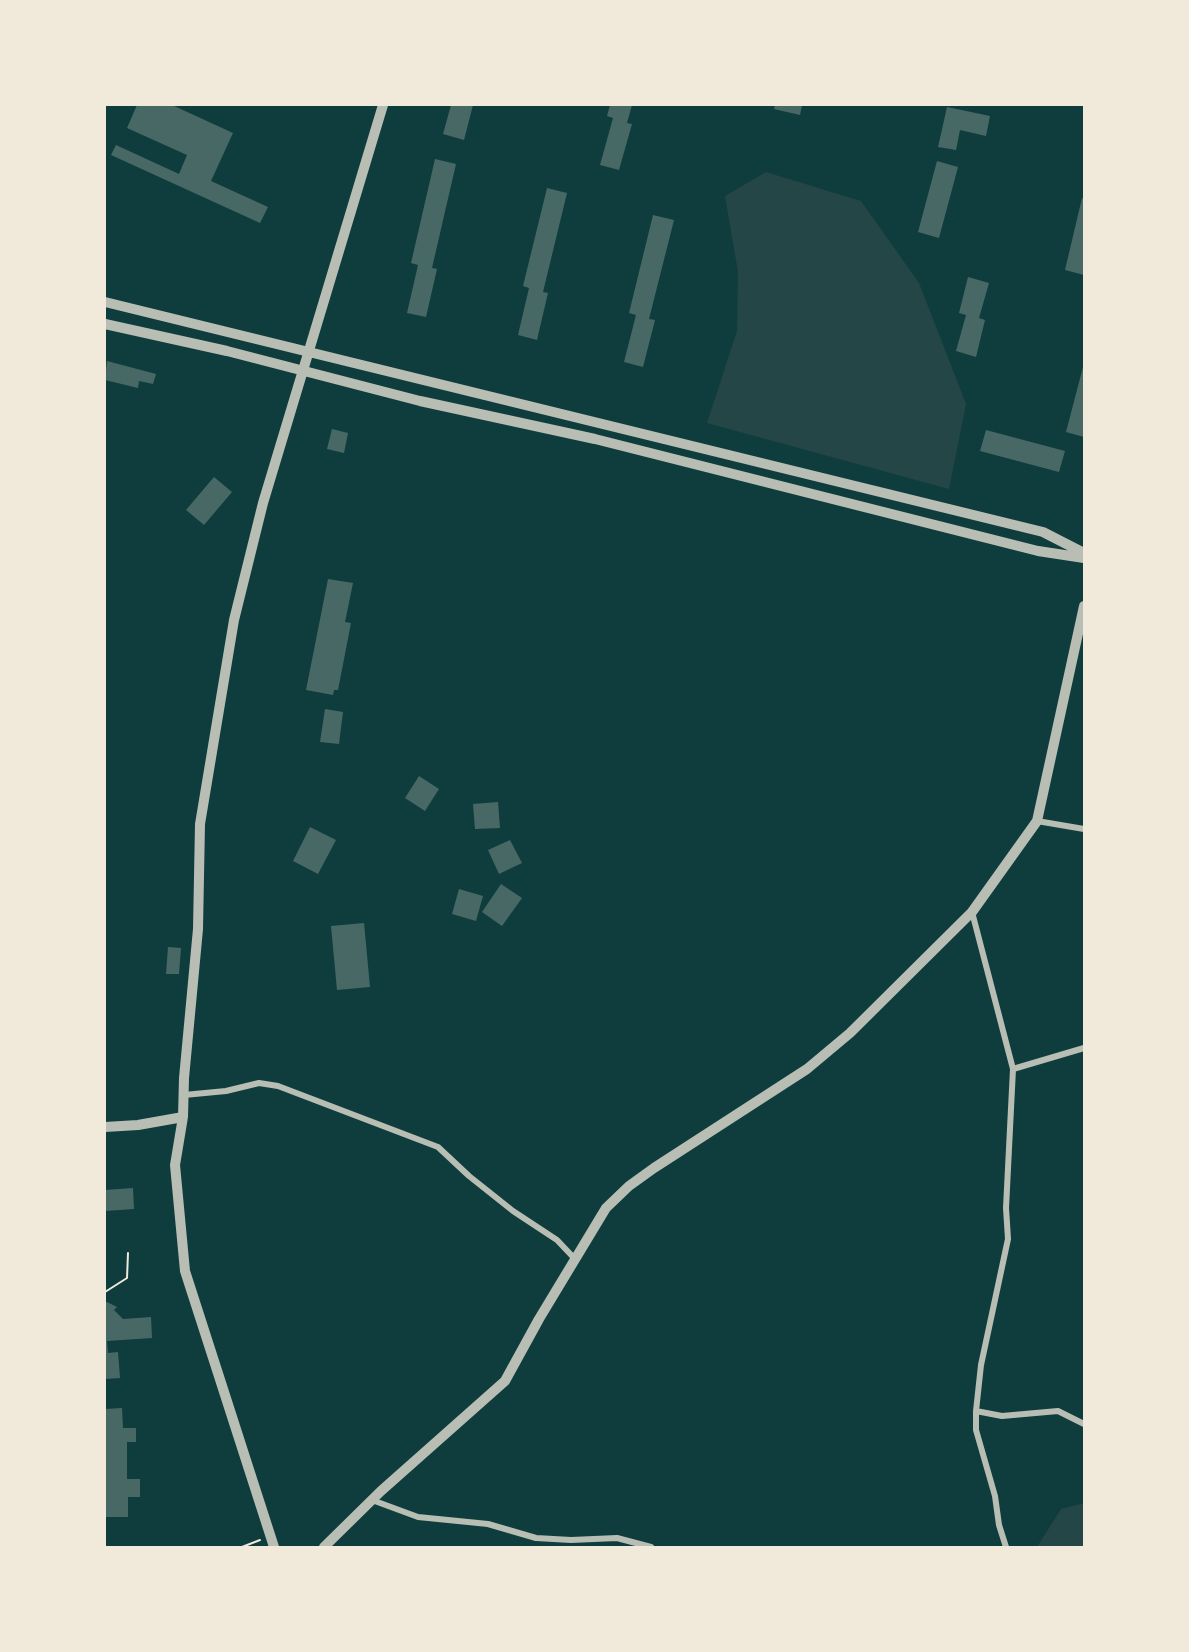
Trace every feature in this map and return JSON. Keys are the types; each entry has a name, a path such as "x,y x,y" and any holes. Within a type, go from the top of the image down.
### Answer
{"street":[{"path":"274,1547 185,1271 175,1165 183,1117 184,1078 198,929 202,812 234,620 263,503 383,105"},
{"path":"105,302 1043,532 1084,553"},
{"path":"105,324 227,351 420,401 595,439 1038,551 1084,558"},
{"path":"324,1547 372,1500 505,1381 539,1319 606,1208 629,1186 654,1168 807,1069 850,1033 972,912 1037,821 1084,606"},
{"path":"1037,821 1084,830"},
{"path":"972,912 1013,1069 1006,1208 1008,1239 981,1365 976,1411 976,1430 991,1480 999,1525 1006,1547"},
{"path":"1013,1069 1084,1048"},
{"path":"184,1095 259,1083 278,1086 438,1147 504,1204 557,1240 576,1260"},
{"path":"105,1127 138,1125 183,1117"},
{"path":"976,1411 1002,1416 1058,1411 1084,1424"},
{"path":"372,1500 418,1517 488,1524 536,1538 571,1540 617,1538 651,1547"}],"path":[{"path":"105,1292 127,1278 128,1252"},
{"path":"242,1547 271,1535"}],"shaded area":[{"path":"766,172 861,201 919,283 966,404 949,489 707,423 737,331 738,272 725,196"},
{"path":"1084,1503 1084,1547 1037,1547 1061,1509"}],"building":[{"path":"137,105 172,105 233,133 211,181 268,207 260,223 111,155 116,145 179,174 187,155 127,128"},
{"path":"451,105 473,105 464,140 443,134"},
{"path":"610,105 632,105 627,123 632,124 619,170 600,165 613,118 607,116"},
{"path":"775,105 802,105 800,115 774,109"},
{"path":"947,107 990,116 986,136 960,130 956,150 938,147"},
{"path":"435,159 456,164 432,268 437,269 426,317 407,313 418,265 411,263"},
{"path":"937,161 958,167 939,238 918,232"},
{"path":"547,188 567,193 543,292 548,293 537,340 518,335 529,288 523,286"},
{"path":"1082,198 1084,199 1084,275 1065,270"},
{"path":"653,215 674,220 649,319 655,320 643,367 624,362 636,315 629,313"},
{"path":"968,277 989,283 979,318 985,320 976,357 956,351 966,315 959,313"},
{"path":"107,361 156,374 153,384 139,381 138,388 105,380"},
{"path":"1084,367 1084,437 1066,432"},
{"path":"332,429 348,433 344,453 327,449"},
{"path":"986,430 1065,451 1059,472 980,451"},
{"path":"214,477 232,492 204,525 186,510"},
{"path":"328,579 353,583 345,622 351,623 338,690 334,690 333,695 306,690"},
{"path":"325,709 343,712 339,744 320,742"},
{"path":"419,776 439,789 425,811 405,798"},
{"path":"498,802 500,828 475,829 473,804"},
{"path":"310,827 336,840 318,874 293,861"},
{"path":"510,840 522,863 499,874 488,850"},
{"path":"501,884 522,898 502,926 482,912"},
{"path":"459,889 483,896 476,921 452,914"},
{"path":"364,923 370,987 337,990 331,926"},
{"path":"168,947 181,948 179,974 166,974"},
{"path":"133,1188 134,1209 105,1211 105,1190"},
{"path":"105,1301 117,1307 114,1310 123,1319 151,1317 152,1338 107,1341 108,1353 118,1352 120,1378 105,1379"},
{"path":"122,1408 123,1428 136,1428 136,1442 127,1442 127,1479 140,1479 140,1497 128,1497 128,1517 105,1517 105,1409"}]}
